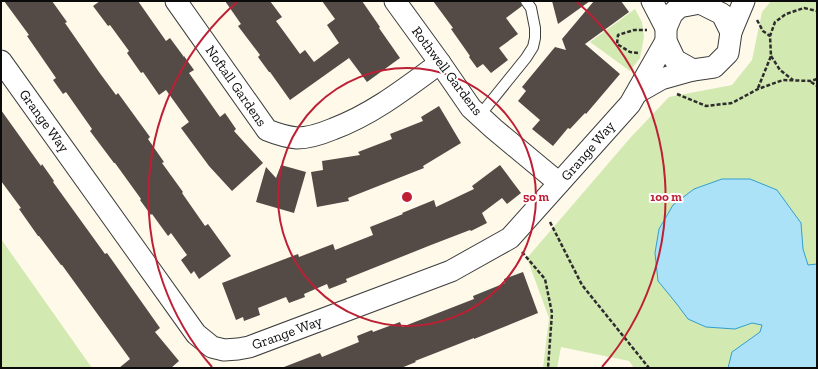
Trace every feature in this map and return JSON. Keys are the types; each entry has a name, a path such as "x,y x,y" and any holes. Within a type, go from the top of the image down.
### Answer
{"street":[{"name":"Noftall Gardens","path":"176,1 267,130 283,136 298,138 317,136 346,124 387,102 440,63"},
{"name":"Rothwell Gardens","path":"395,1 471,108 559,183"},
{"path":"652,1 660,33 675,60 693,70"},
{"path":"635,93 661,79 693,70 714,68 728,53 731,32 744,1"},
{"path":"660,33 672,14 679,7 693,2 722,14 731,32"},
{"name":"Grange Way","path":"1,61 196,334 212,347 224,350 238,350 451,271 510,238 630,104 635,93 654,63 660,33"}],"lane":[{"path":"480,115 526,58 533,47 536,38 532,8 526,1"}],"path":[{"path":"758,88 771,56 770,36 775,22 786,14 804,8 817,11"},
{"path":"756,19 763,31 770,36"},
{"path":"644,53 630,52 617,44 618,35 634,30 660,33"},
{"path":"771,56 780,70 794,81"},
{"path":"674,93 706,106 732,103 758,88 783,80 817,80"},
{"path":"811,81 817,86"},
{"path":"550,221 582,285 649,368"},
{"path":"510,238 545,279 552,313 548,368"}],"green space":[{"path":"771,1 817,1 817,368 634,368 629,361 561,347 557,368 543,368 549,318 527,258 631,137 669,97 732,85 752,60 762,12"},
{"path":"635,9 642,22 644,37 640,58 630,71 590,42"},
{"path":"1,239 92,368 1,368"}],"water":[{"path":"722,179 750,179 777,190 801,223 803,249 808,265 817,264 817,368 728,368 732,352 760,332 762,325 752,323 735,329 706,327 688,319 658,281 655,253 659,229 673,205 694,189"}],"building":[{"path":"4,1 52,1 67,22 65,23 99,72 116,95 118,93 150,137 148,139 164,162 162,163 205,226 208,224 231,256 199,279 194,271 191,274 181,260 187,255 171,233 168,236 152,214 151,215 115,163 90,131 92,129 66,92 63,94 53,80 56,78 27,36 29,35"},
{"path":"100,1 138,1 166,41 170,38 194,70 189,73 220,117 225,113 236,129 234,131 263,163 232,191 209,166 181,128 189,122 166,90 159,95 143,72 141,73 127,53 129,51 110,25 108,26 93,6"},
{"path":"225,1 270,1 282,17 276,21 300,54 305,50 314,62 339,43 327,25 335,19 322,1 362,1 400,58 367,82 349,58 290,100 258,57 260,55 238,26 241,24"},
{"path":"433,1 520,1 522,6 506,18 518,34 499,48 508,60 491,73 483,64 477,68 451,29 453,28"},
{"path":"552,1 590,1 558,24"},
{"path":"594,1 621,1 629,12 585,44 620,74 586,114 585,113 570,129 568,128 553,146 532,129 540,120 518,101 526,91 522,87 555,47 566,50 562,39"},
{"path":"439,106 461,143 423,166 424,168 348,198 349,201 317,207 311,172 323,170 322,161 360,155 358,152 392,139 390,134 423,121 421,117"},
{"path":"1,110 41,166 42,164 54,181 53,182 105,254 107,253 160,328 155,332 179,361 171,368 119,368 130,359 62,265 38,236 19,209 21,208 1,181"},
{"path":"281,165 306,172 294,213 256,202 266,167 276,178"},
{"path":"500,165 521,193 507,204 502,198 482,213 487,223 471,231 470,230 346,279 347,282 329,289 327,284 304,294 305,297 289,303 286,297 258,308 260,315 244,321 243,317 236,320 222,283 298,254 299,257 333,244 335,250 373,235 370,227 434,200 436,207 474,189 472,186"},
{"path":"523,272 538,313 474,339 415,361 416,362 401,368 284,368 320,353 322,357 359,342 357,336 372,330 373,332 400,322 402,327 474,299 473,296 505,283 504,279"}]}
